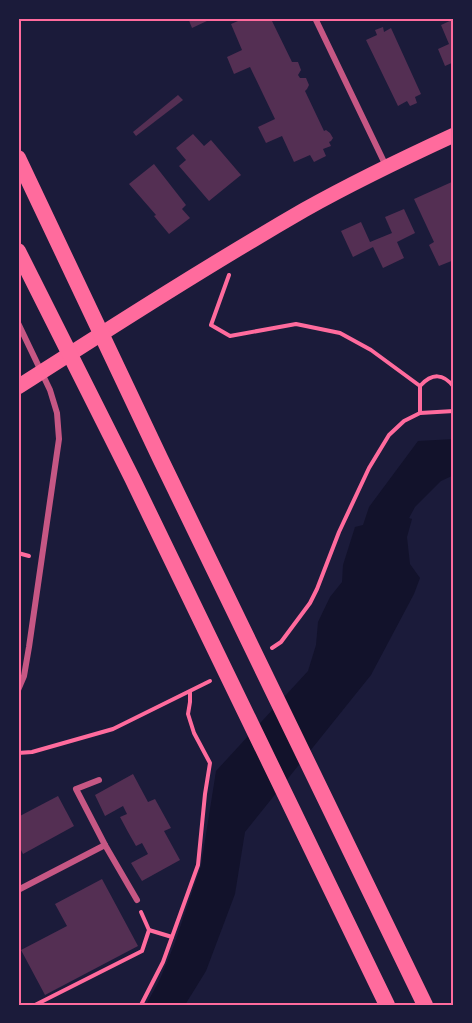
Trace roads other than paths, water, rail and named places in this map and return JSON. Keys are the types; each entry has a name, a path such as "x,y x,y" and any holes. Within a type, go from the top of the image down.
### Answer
{"highway":[{"path":"18,158 160,458 425,1005"},
{"path":"18,250 132,478 387,1005"}],"main road":[{"path":"18,387 142,308 306,209 454,135"}],"street":[{"path":"315,18 386,168"},
{"path":"18,323 50,390 57,413 59,439 29,647 24,676 18,690"},
{"path":"99,780 76,789 137,900"},
{"path":"18,890 105,845"}]}
